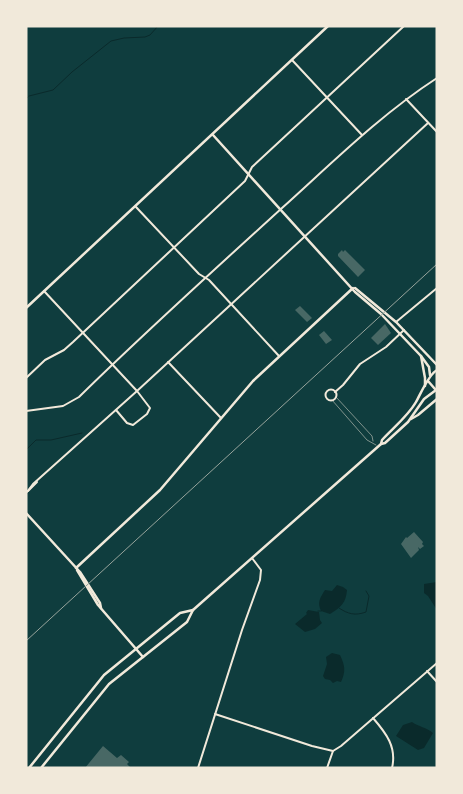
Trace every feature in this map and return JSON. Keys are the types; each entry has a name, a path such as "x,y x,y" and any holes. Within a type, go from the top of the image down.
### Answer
{"street":[{"path":"26,308 328,26"},
{"path":"26,378 45,360 64,350 175,248 245,181 252,167 404,26"},
{"path":"292,60 362,135"},
{"path":"26,411 63,406 72,402 362,135 406,98 437,78"},
{"path":"406,98 437,132"},
{"path":"26,492 35,486 37,482 428,123"},
{"path":"42,768 102,692 122,673 187,622 193,610 378,447 382,440 411,410 425,388 430,375 429,367 421,356 400,333 356,292 212,134"},
{"path":"136,206 199,274 209,280 279,356"},
{"path":"353,288 359,290 396,322 437,365"},
{"path":"76,568 160,490 222,418 242,391 353,288"},
{"path":"396,322 437,288"},
{"path":"44,291 137,391 150,410 135,424 131,424 116,410"},
{"path":"335,392 343,385 356,367 386,347 404,330"},
{"path":"421,356 425,388"},
{"path":"168,362 222,418"},
{"path":"430,375 437,370"},
{"path":"380,444 385,443 409,420 424,399 436,390 428,381"},
{"path":"330,390 335,392 336,396 332,400 326,398 326,393 330,390"},
{"path":"409,420 437,399"},
{"path":"26,513 76,568 98,605 143,657"},
{"path":"198,768 260,580 261,570 252,558"},
{"path":"29,768 96,684 180,613 193,610"},
{"path":"327,768 333,751 437,662"},
{"path":"427,671 437,682"},
{"path":"215,714 312,746 333,751"},
{"path":"373,718 389,739 393,748 392,768"}],"lane":[{"path":"336,396 372,436 373,442"},
{"path":"332,400 367,440 373,442 378,447"}],"water":[{"path":"437,582 437,610 424,593 424,584"},
{"path":"337,585 347,590 344,601 340,607 330,614 321,611 319,603 323,593 325,590 332,591"},
{"path":"308,610 319,612 322,623 315,629 305,632 295,624 307,614"},
{"path":"332,653 340,655 343,662 344,675 341,682 333,683 323,676 327,664 326,657"},
{"path":"412,722 433,733 424,748 418,750 396,736 403,725"}],"building":[{"path":"342,250 343,252 345,250 365,270 358,277 338,256"},
{"path":"300,306 312,318 307,322 295,310"},
{"path":"385,324 391,333 378,345 371,338"},
{"path":"324,331 332,340 326,344 319,335"},
{"path":"414,532 423,542 424,546 420,549 418,547 419,550 411,558 401,544 406,537"},
{"path":"103,746 117,758 121,755 129,762 127,764 130,767 85,768"}],"waterway":[{"path":"29,96 53,90 111,41 145,37 150,35 158,26"},
{"path":"26,450 36,440 51,440 82,433"},
{"path":"339,608 352,614 366,612 369,596 366,591"}],"railway":[{"path":"26,641 437,264"}]}
